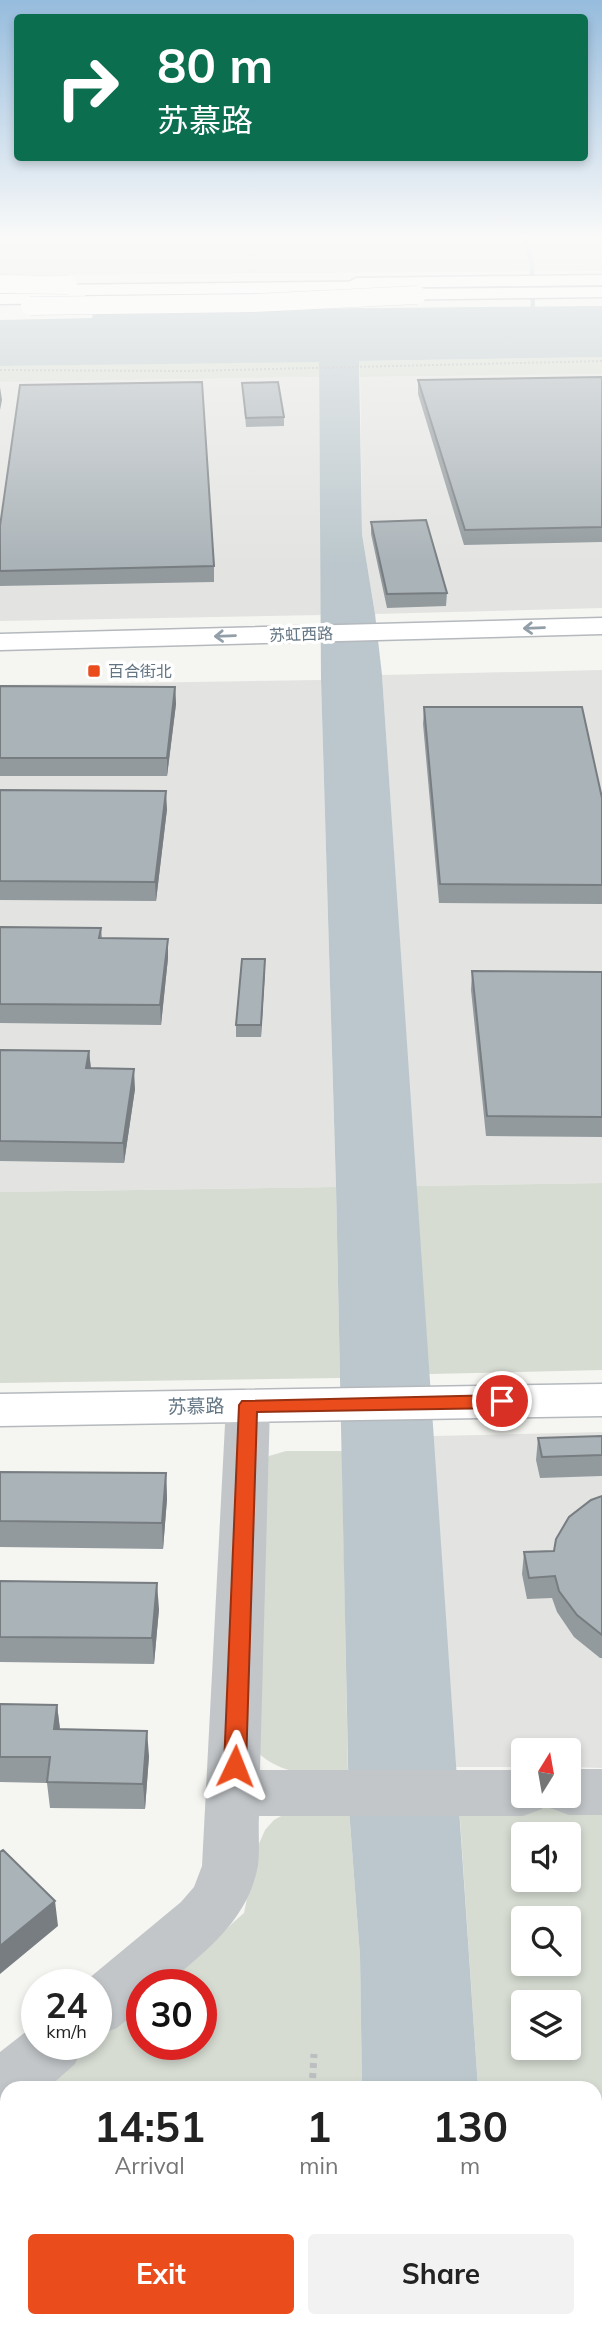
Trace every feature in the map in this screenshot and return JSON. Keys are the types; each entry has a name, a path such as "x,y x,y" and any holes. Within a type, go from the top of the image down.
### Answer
{"main road":[{"name":"苏虹西路","path":"0,666 383,644 602,626"},
{"name":"苏虹西路","path":"0,642 317,646"},
{"name":"苏虹西路","path":"383,644 602,651"},
{"name":"苏慕路","path":"0,1410 602,1400"}],"street":[{"path":"112,1995 201,1920 216,1902 230,1866 248,1405"},
{"path":"581,1792 602,1792"},
{"path":"234,1793 511,1793"},
{"path":"11,2081 35,2060"}],"path":[{"path":"0,369 162,371 602,361"},
{"path":"312,2081 314,2054"}],"shaded area":[{"path":"0,349 602,349 602,357 359,361 362,534 382,675 478,2081 362,2081 360,1956 349,1809 336,1187 321,680 319,362 0,366"},
{"path":"602,357 602,374 360,377 359,361"},
{"path":"319,361 319,377 0,382 0,366"},
{"path":"602,374 602,608 375,614 362,534 360,377"},
{"path":"319,377 321,615 0,621 0,382"},
{"path":"602,670 602,1183 416,1186 382,675"},
{"path":"321,680 336,1187 0,1192 0,685"},
{"path":"602,1183 602,1370 429,1374 416,1186"},
{"path":"336,1187 340,1378 0,1383 0,1192"},
{"path":"602,1432 602,1768 581,1767 581,1738 511,1738 511,1767 456,1767 433,1436"},
{"path":"286,1451 342,1451 348,1775 288,1770 277,1766 256,1751 266,1462 269,1456"},
{"path":"459,1804 511,1804 511,1808 581,1808 581,1804 602,1804 602,2081 478,2081"},
{"path":"349,1809 360,1956 362,2081 49,2081 76,2060 112,2060 112,2028 126,2016 126,2060 217,2060 217,1969 181,1969 244,1913 258,1846 265,1830 274,1820 290,1811"}],"building":[{"path":"602,377 602,527 465,530 418,380"},
{"path":"202,382 214,566 0,571 0,526 20,385"},
{"path":"278,382 284,417 246,418 242,383"},
{"path":"426,520 447,593 387,594 371,522"},
{"path":"0,686 175,687 167,758 0,758"},
{"path":"424,707 582,707 602,798 602,885 440,884"},
{"path":"0,790 166,791 155,882 0,881"},
{"path":"0,927 101,928 99,938 168,939 160,1005 0,1004"},
{"path":"242,959 265,959 261,1025 236,1025"},
{"path":"472,971 602,972 602,1117 487,1116"},
{"path":"0,1050 89,1051 86,1068 134,1069 123,1143 0,1141"},
{"path":"602,1436 602,1455 542,1457 538,1438"},
{"path":"0,1472 166,1473 162,1523 0,1521"},
{"path":"602,1496 602,1635 577,1615 559,1591 555,1576 529,1578 524,1552 554,1551 556,1539 569,1517 591,1500"},
{"path":"0,1581 157,1583 152,1638 0,1637"},
{"path":"0,1704 57,1705 54,1729 147,1731 143,1784 47,1782 50,1757 0,1757"},
{"path":"3,1850 55,1901 0,1946 0,1852"}],"place":[{"name":"百合街北","path":"94,671"}],"route":[{"path":"235,1766 248,1405 502,1401"}]}
